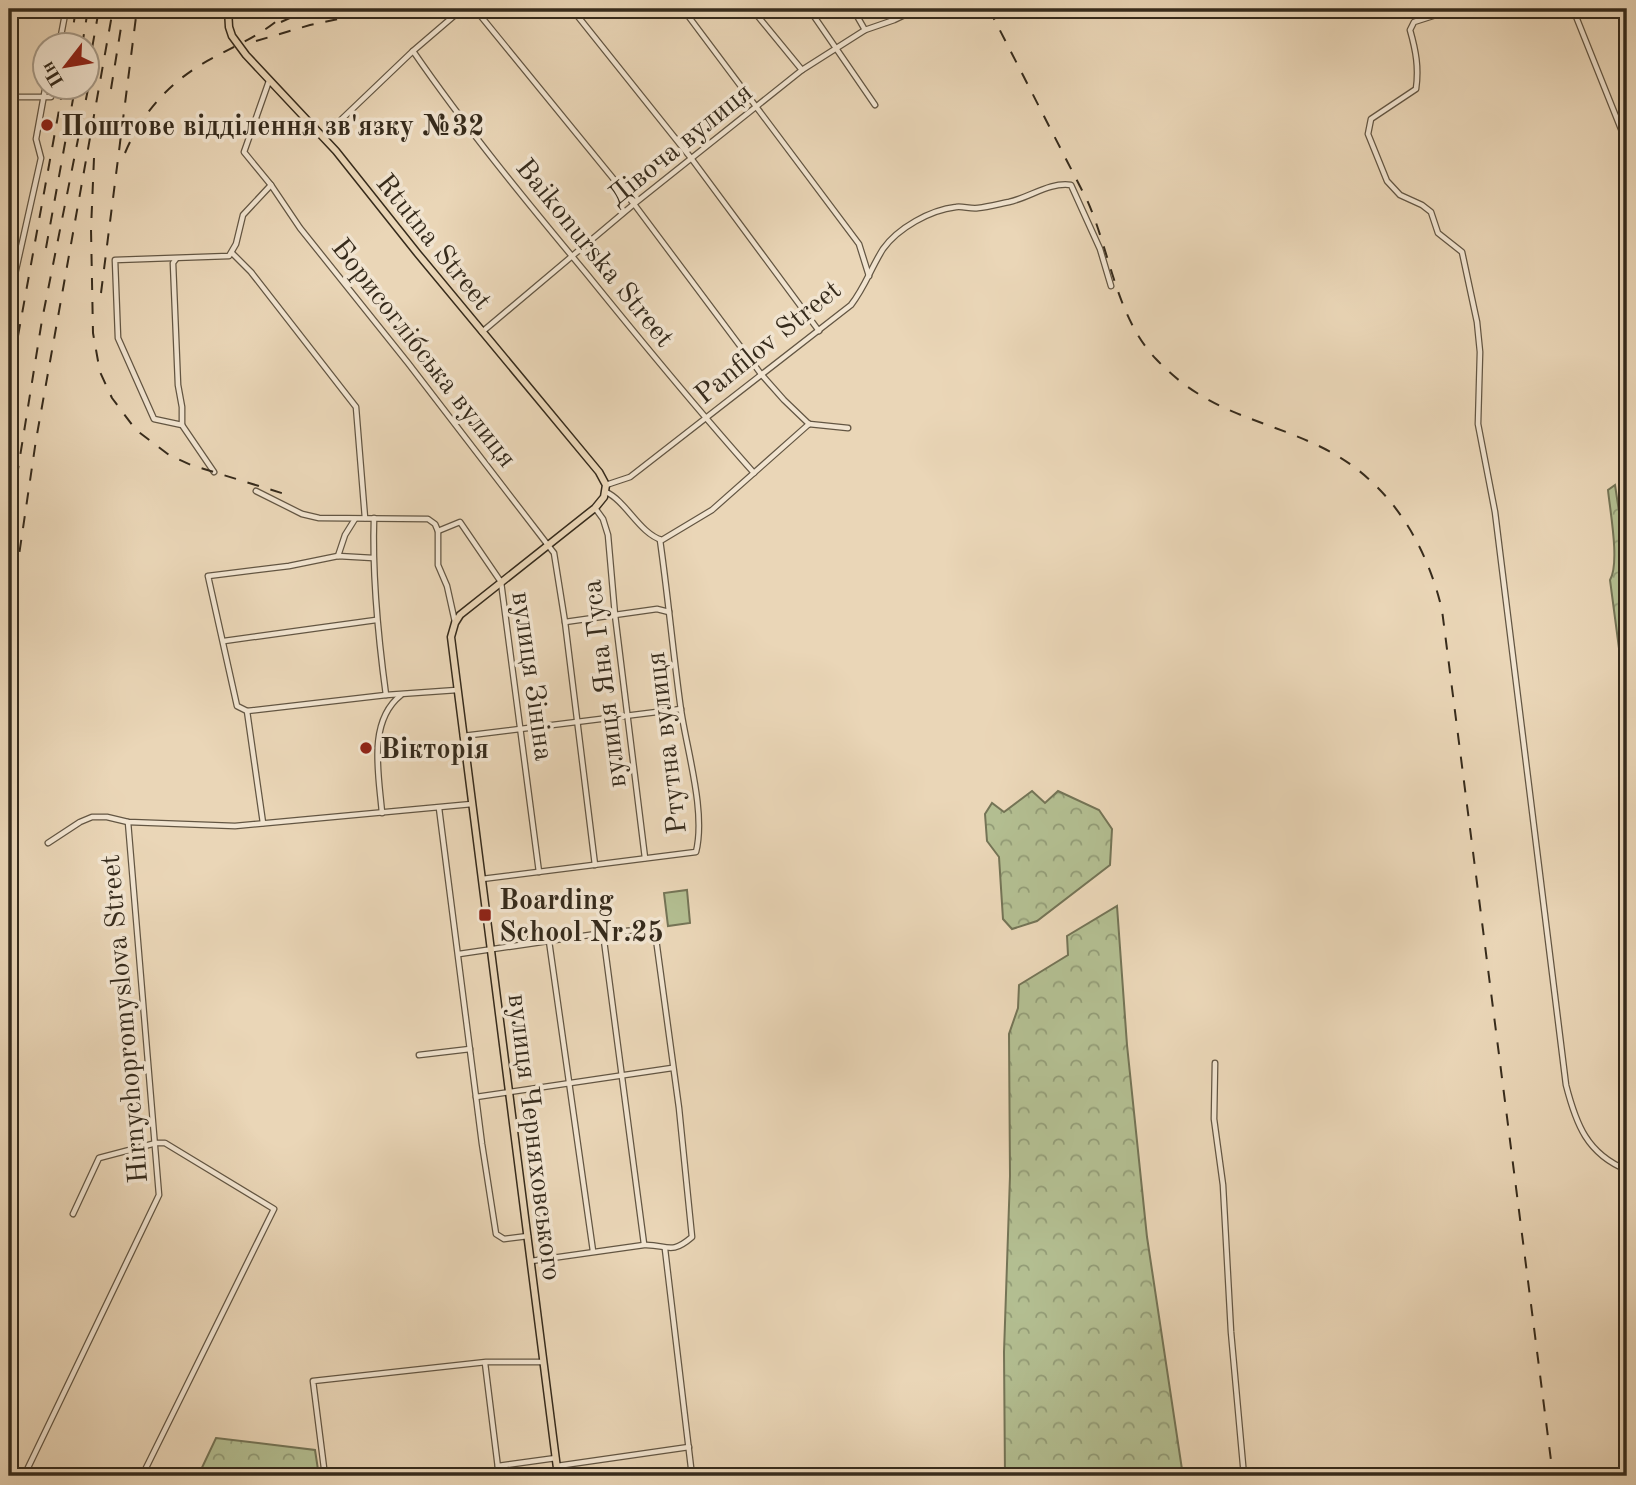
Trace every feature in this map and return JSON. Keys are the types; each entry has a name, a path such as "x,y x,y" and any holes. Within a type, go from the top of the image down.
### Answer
{"main road":[{"name":"Rtutna Street","path":"228,9 229,27 239,46 323,136 599,472 606,489"},
{"path":"455,623 466,609 595,508 606,489"},
{"name":"вулиця Черняховського","path":"455,623 451,637 457,690 557,1467"}],"street":[{"path":"61,32 65,9"},
{"path":"323,136 462,9"},
{"path":"475,9 634,204 761,374 784,400 809,424 848,428"},
{"path":"572,9 691,158 819,331"},
{"path":"683,9 859,244 870,277"},
{"path":"752,9 802,70"},
{"path":"809,9 875,105"},
{"path":"853,9 866,30"},
{"name":"Дівоча вулиця","path":"482,332 634,204 802,70 866,30 917,9"},
{"path":"1573,9 1627,144"},
{"path":"1439,14 1415,22 1410,30 1417,61 1416,89 1371,120 1368,134 1387,181 1399,195 1431,212 1438,233 1462,252 1477,322 1480,352 1478,424 1495,512 1566,1084 1573,1114 1585,1140 1612,1164 1627,1170"},
{"name":"Baikonurska Street","path":"413,51 451,105 572,256 705,418 754,473"},
{"name":"Борисоглібська вулиця","path":"269,81 244,152 271,185 300,228 549,543"},
{"path":"9,97 32,96"},
{"path":"9,301 41,158 36,139 42,102"},
{"name":"Panfilov Street","path":"606,489 630,477 851,305 870,277 883,249 904,228 944,209 959,206 975,209 1028,197 1058,184 1071,185 1100,250 1111,286"},
{"path":"230,254 236,244 243,215 271,185"},
{"path":"182,425 154,419 118,338 115,260 230,254 251,272 356,407 365,518"},
{"path":"177,258 173,263 182,425 214,472"},
{"path":"606,489 630,516 661,540 712,510 809,424"},
{"path":"256,491 302,514 319,519 428,519 439,531 438,565 447,586 455,623"},
{"name":"вулиця Яна Гуса","path":"595,508 603,519 608,535 615,615 645,858"},
{"path":"338,556 345,535 356,518"},
{"path":"374,518 376,620 386,695"},
{"name":"вулиця Зініна","path":"439,531 460,522 501,582 539,872"},
{"name":"Ртутна вулиця","path":"481,879 696,852 700,839 696,795 681,709 661,540"},
{"path":"549,543 554,553 565,622 595,865"},
{"path":"373,558 338,556 289,566 208,576 237,706 247,711 457,690"},
{"path":"565,622 657,609 670,612"},
{"path":"224,641 376,620"},
{"path":"382,813 377,754 385,713 391,703 403,694"},
{"path":"463,736 681,709"},
{"path":"247,711 263,823"},
{"path":"48,843 86,819 107,817 128,822 235,826 472,804"},
{"path":"439,808 496,1234 504,1238 528,1236"},
{"name":"Hirnychopromyslova Street","path":"24,1476 159,1195 128,822"},
{"path":"458,954 649,929 656,939 679,1108 692,1237 682,1245 665,1249 653,1244 531,1261"},
{"path":"603,933 644,1245"},
{"path":"549,941 593,1251"},
{"path":"419,1055 470,1049"},
{"path":"1215,1063 1214,1119 1223,1185 1231,1332 1244,1476"},
{"path":"476,1097 672,1068"},
{"path":"72,1214 99,1158 156,1143 165,1143 274,1209 142,1476"},
{"path":"665,1249 692,1476"},
{"path":"486,1362 499,1476"},
{"path":"325,1476 313,1381 486,1362 543,1362"},
{"path":"519,1475 689,1447"},
{"path":"498,1466 557,1467"}],"green space":[{"path":"1615,485 1627,564 1627,697 1610,580 1614,550 1608,490"},
{"path":"1032,791 1045,803 1058,791 1099,810 1112,829 1110,865 1037,921 1012,929 1003,919 999,857 987,841 985,814 992,803 1004,812"},
{"path":"687,890 690,923 668,926 664,893"},
{"path":"1117,906 1127,1045 1147,1237 1183,1476 1005,1476 1004,1352 1010,1176 1009,1034 1018,1008 1019,985 1068,955 1067,936"},
{"path":"216,1438 315,1450 319,1476 198,1476"}],"railway":[{"path":"72,32 76,9"},
{"path":"84,32 88,9"},
{"path":"95,32 99,9"},
{"path":"9,623 36,440 113,9"},
{"path":"111,89 124,9"},
{"path":"101,293 137,9"},
{"path":"125,153 147,114 177,81 259,33 290,9"},
{"path":"281,22 310,9"},
{"path":"256,41 310,25 385,9"},
{"path":"989,9 1087,200 1123,304 1142,342 1176,378 1196,392 1236,413 1323,448 1367,477 1401,516 1426,560 1442,610 1553,1476"},
{"path":"18,336 60,102"},
{"path":"46,248 72,102"},
{"path":"9,525 42,320 85,102"},
{"path":"94,158 91,229 93,333 100,372 112,398 136,430 169,455 191,465 288,495"},
{"path":"9,787 11,781"}],"place":[{"name":"Поштове відділення зв'язку №32","path":"47,125"},
{"name":"Вікторія","path":"366,748"},
{"name":"Boarding School Nr.25","path":"485,915"}]}
